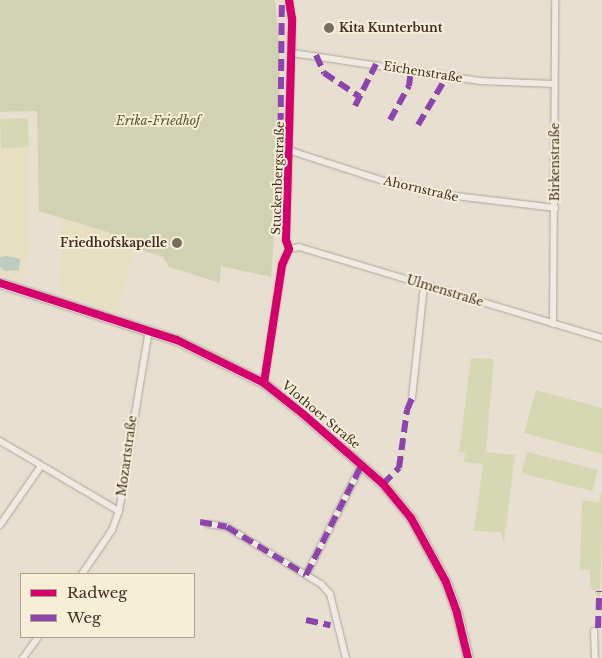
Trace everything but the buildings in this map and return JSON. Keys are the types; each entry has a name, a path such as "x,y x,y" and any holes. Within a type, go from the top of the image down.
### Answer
{"street":[{"name":"Stuckenbergstraße","path":"264,383 282,265 289,249 286,240 291,152 292,53 289,0"},
{"name":"Birkenstraße","path":"553,324 555,0"},
{"name":"Eichenstraße","path":"292,53 480,81 554,84"},
{"name":"Ahornstraße","path":"291,152 387,182 439,194 555,208"},
{"name":"Ulmenstraße","path":"289,249 299,247 602,338"},
{"name":"Vlothoer Straße","path":"0,283 149,329 216,356 264,383 362,464 403,507 433,556 457,613 468,658"},
{"path":"412,398 424,285"},
{"name":"Mozartstraße","path":"83,573 112,530 119,511 149,329"},
{"path":"0,440 119,511"},
{"path":"306,575 362,464"},
{"path":"0,525 41,466"},
{"path":"208,524 227,527 322,584 330,594 346,658"},
{"path":"594,632 595,658"},
{"path":"22,658 37,638"}],"shaded area":[{"path":"29,147 29,247 22,280 0,275 0,148"},
{"path":"62,218 137,241 117,312 60,293"},
{"path":"7,256 20,259 19,270 5,271 0,267 0,257"}],"green space":[{"name":"Erika-Friedhof","path":"0,0 275,0 280,50 278,183 271,277 221,266 220,283 169,267 163,257 141,250 137,241 39,211 37,111 0,112"},
{"path":"28,118 29,147 1,148 0,119"},
{"path":"471,358 494,359 486,452 515,455 504,543 500,532 474,531 483,464 464,462 465,453 459,452"},
{"path":"536,390 602,408 602,454 524,433"},
{"path":"527,452 598,470 593,491 522,473"},
{"path":"602,489 600,599 590,585 590,570 580,570 582,500 599,503"}],"marked path":[{"path":"280,179 282,0"},
{"path":"316,55 324,73 360,97"},
{"path":"355,106 376,64"},
{"path":"390,120 409,86 411,70"},
{"path":"418,125 447,76"},
{"path":"383,484 399,468 407,410 412,398"},
{"path":"200,522 227,527 306,575 362,464"},
{"path":"598,628 599,591"},
{"path":"306,620 330,625"}],"cycle path":[{"path":"264,383 282,265 289,249 286,240 292,19 289,0"},
{"path":"0,283 177,340 264,383 303,414 383,484 411,518 446,582 457,613 468,658"}],"place":[{"name":"Kita Kunterbunt","path":"329,28"},
{"name":"Friedhofskapelle","path":"177,243"}]}
